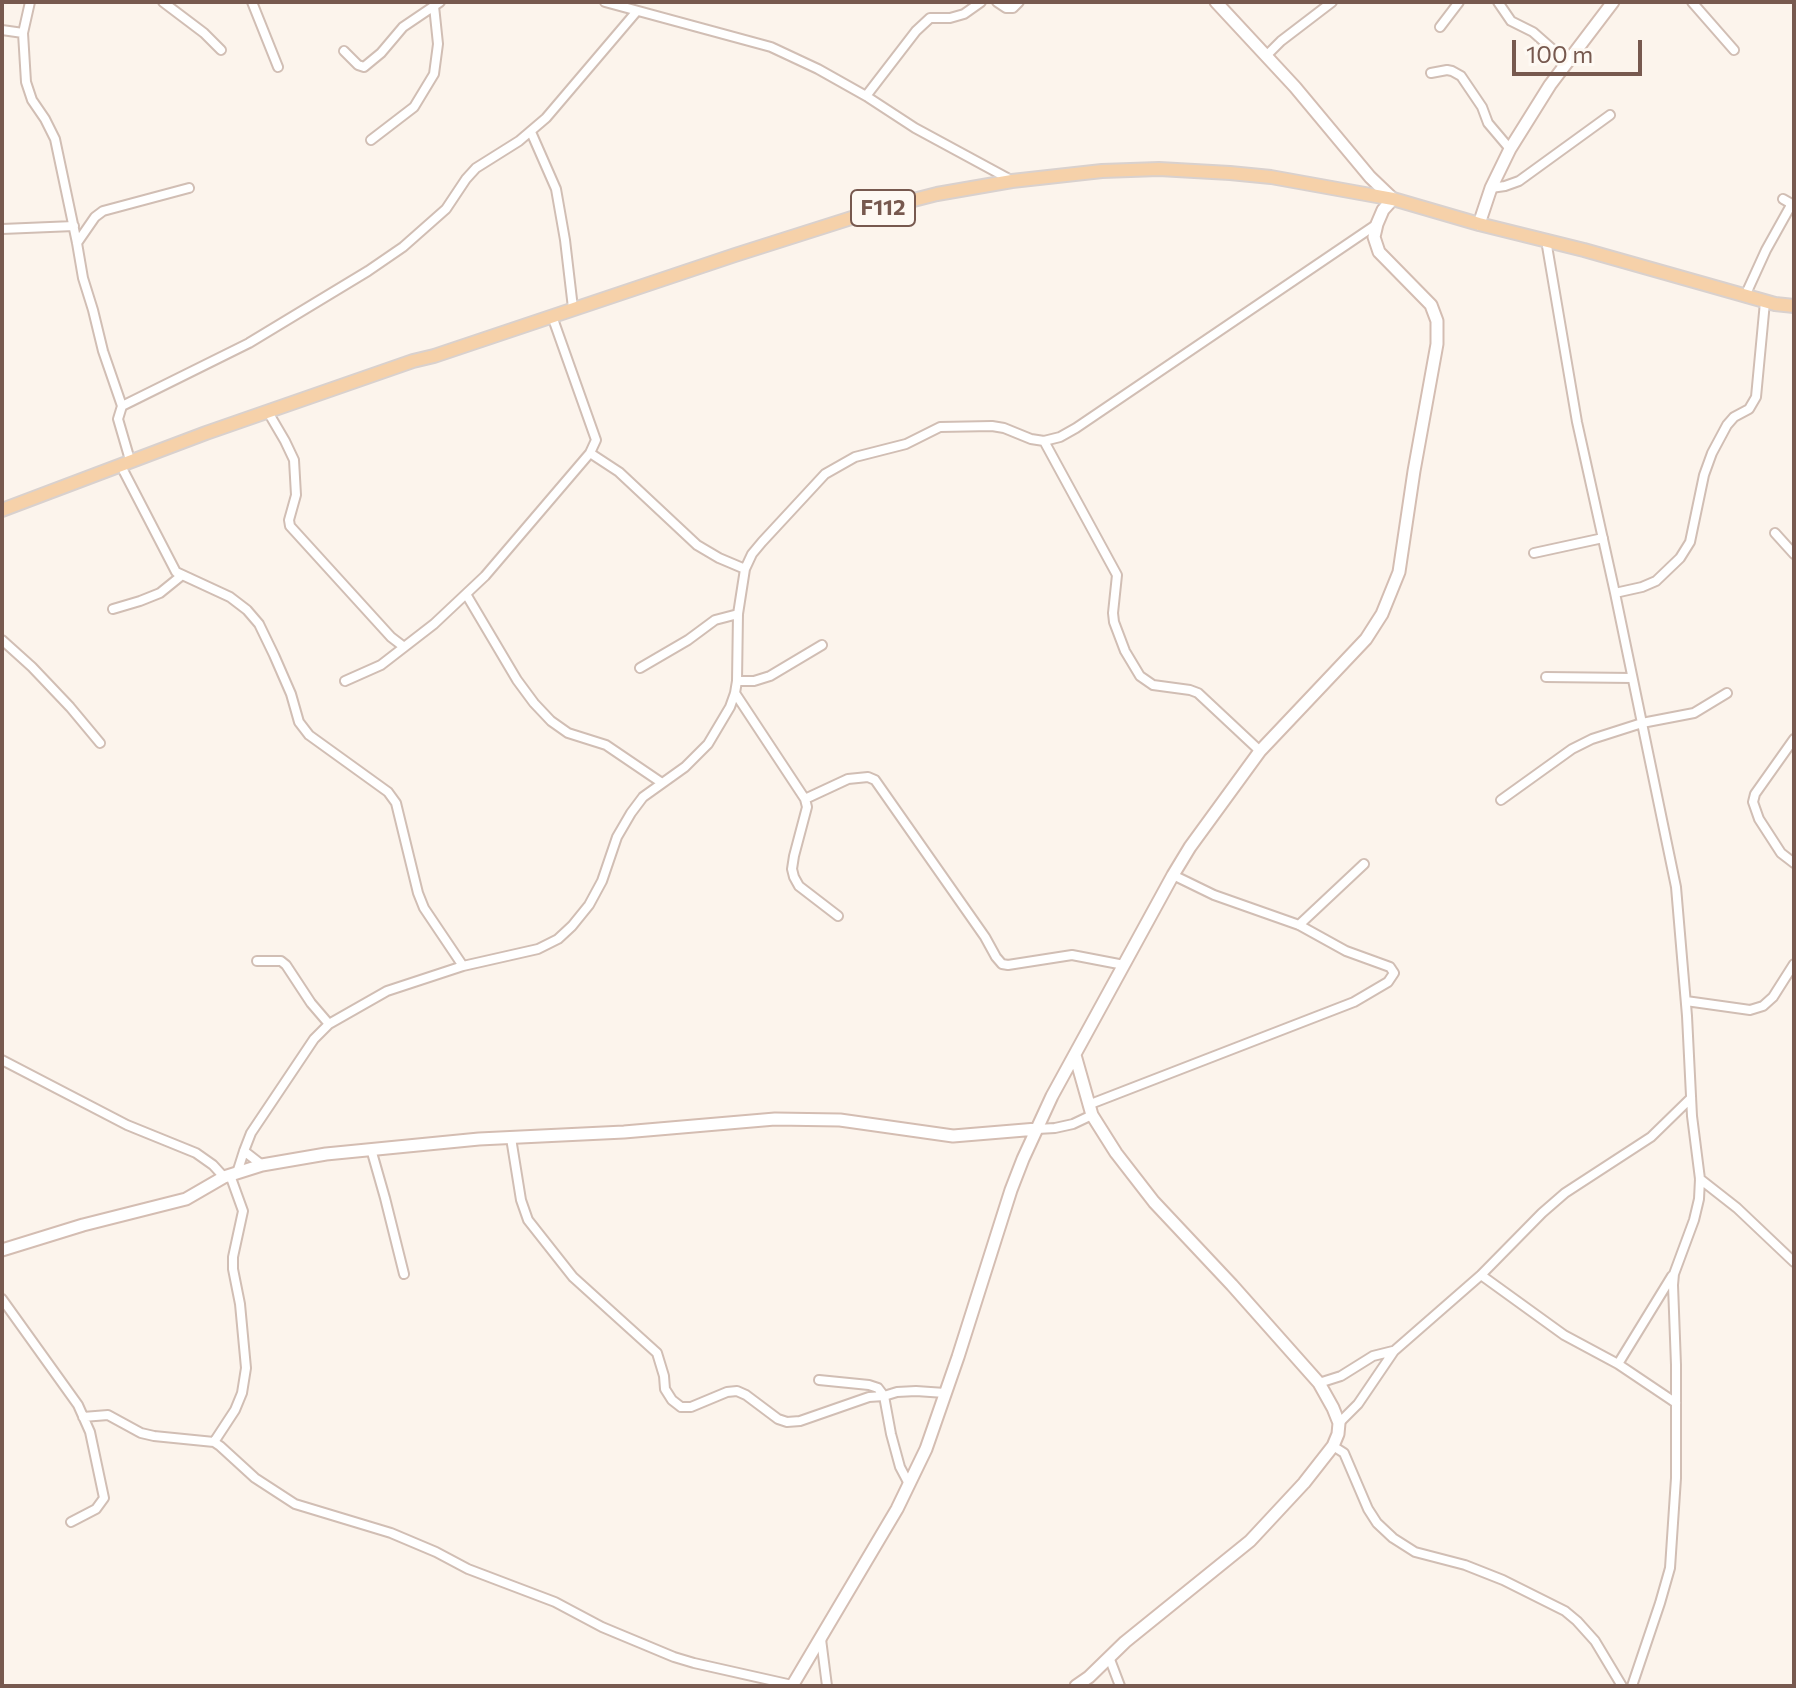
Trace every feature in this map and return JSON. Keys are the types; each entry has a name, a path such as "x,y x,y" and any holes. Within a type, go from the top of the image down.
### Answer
{"main road":[{"name":"F112","path":"2,510 125,462 573,308 886,207 937,194 1012,181 1102,171 1159,169 1271,177 1393,199 1765,302 1794,306"}],"street":[{"path":"30,2 23,33 28,90 55,139 83,278 122,406 118,419 125,462 156,536 176,572 230,597 259,624 291,694 299,722 309,735 388,792 396,803 424,908 463,966"},
{"path":"163,2 221,50"},
{"path":"252,2 278,67"},
{"path":"605,2 771,47 818,69 915,128 1012,181"},
{"path":"866,96 916,31 930,18 964,14 981,2"},
{"path":"997,2 1006,8 1013,8 1019,2"},
{"path":"83,1417 108,1415 141,1433 214,1442 255,1478 295,1504 391,1533 468,1569 555,1602 602,1627 674,1657 792,1685 884,1531 926,1449 1011,1190 1037,1129 1173,875 1260,751 1366,639 1382,614 1399,572 1437,344 1437,321 1431,305 1379,252 1374,237 1377,224 1383,210 1393,199 1267,55 1216,2"},
{"path":"1267,55 1332,2"},
{"path":"1440,27 1459,2"},
{"path":"1498,2 1511,21 1533,32 1567,62"},
{"path":"1479,224 1491,188 1510,149 1567,62 1613,2"},
{"path":"1692,2 1734,50"},
{"path":"344,51 364,67 403,27 437,4"},
{"path":"371,140 414,107 434,74 438,44 437,4"},
{"path":"122,406 249,343 403,247 446,209 476,168 531,132 546,118 637,11"},
{"path":"2,30 23,33"},
{"path":"1431,73 1447,70 1461,76 1482,107 1488,123 1510,149"},
{"path":"1491,188 1519,181 1610,115"},
{"path":"531,132 556,189 573,308"},
{"path":"77,243 103,211 189,188"},
{"path":"1745,296 1790,207 1790,203 1783,199"},
{"path":"230,1175 251,1133 314,1039 329,1024 387,991 463,966 538,949 558,939 572,926 589,905 602,881 617,837 631,813 643,797 685,767 708,744 730,707 737,681 738,614 745,569 762,542 825,474 855,457 906,444 940,427 992,426 1044,441 1060,437 1377,224"},
{"path":"2,229 74,226"},
{"path":"1546,240 1577,422 1676,887 1700,1179 1694,1220 1674,1274 1618,1364"},
{"path":"1615,593 1656,581 1680,558 1690,542 1704,475 1712,453 1727,425 1749,409 1756,397 1765,302"},
{"path":"345,681 381,665 434,624 485,576 590,453 596,440 552,316"},
{"path":"268,412 294,460 296,495 290,526 391,637 404,647"},
{"path":"1044,441 1117,575 1114,622 1125,651 1140,676 1153,685 1198,693 1260,751"},
{"path":"590,453 619,472 697,545 745,569"},
{"path":"1775,533 1794,554"},
{"path":"1534,553 1603,538"},
{"path":"113,609 160,593 181,576"},
{"path":"466,594 517,680 551,721 568,733 606,745 662,783"},
{"path":"640,668 715,620 738,614"},
{"path":"2,640 41,677 100,743"},
{"path":"737,681 754,681 770,676 822,645"},
{"path":"1546,677 1632,678"},
{"path":"735,693 805,799 807,807 792,869 799,886 838,916"},
{"path":"1501,800 1572,749 1642,723 1694,713 1727,693"},
{"path":"1794,739 1755,794 1753,802 1759,819 1781,853 1794,863"},
{"path":"805,799 848,779 868,777 875,780 1002,964 1072,955 1124,965"},
{"path":"1299,925 1364,864"},
{"path":"2,1250 83,1225 186,1199 230,1175 262,1165 326,1154 775,1119 840,1120 953,1136 1073,1124 1090,1110 1354,1002 1388,982 1394,973 1390,967 1346,951 1299,925 1214,895 1173,875"},
{"path":"257,961 281,961 286,965 329,1024"},
{"path":"1686,1001 1750,1010 1763,1006 1773,997 1794,964"},
{"path":"1075,1055 1090,1110 1116,1153 1154,1202 1319,1383 1339,1423 1333,1446 1304,1483 1250,1541 1125,1642 1076,1686"},
{"path":"2,1060 127,1125 196,1153 230,1175 243,1211 233,1269 246,1368 242,1393 235,1410 214,1442"},
{"path":"1339,1423 1358,1404 1394,1351 1481,1275 1542,1213 1565,1193 1651,1137 1691,1098"},
{"path":"511,1138 521,1200 528,1220 573,1277 657,1353 665,1389 681,1407 691,1407 737,1391 787,1422 800,1421 869,1397 907,1391 945,1393"},
{"path":"371,1149 404,1274"},
{"path":"244,1151 262,1165"},
{"path":"1700,1179 1737,1208 1794,1262"},
{"path":"1632,1686 1670,1568 1676,1478 1674,1274"},
{"path":"1481,1275 1564,1335 1618,1364 1676,1403"},
{"path":"2,1299 78,1405 90,1432 104,1498 96,1509 71,1522"},
{"path":"1319,1383 1341,1376 1373,1356 1394,1351"},
{"path":"819,1380 878,1388 884,1396 900,1467 909,1484"},
{"path":"1333,1446 1344,1453 1368,1509 1393,1538 1415,1552 1465,1565 1503,1580 1565,1611 1595,1641 1622,1686"},
{"path":"821,1638 827,1686"},
{"path":"1109,1657 1120,1686"}]}
